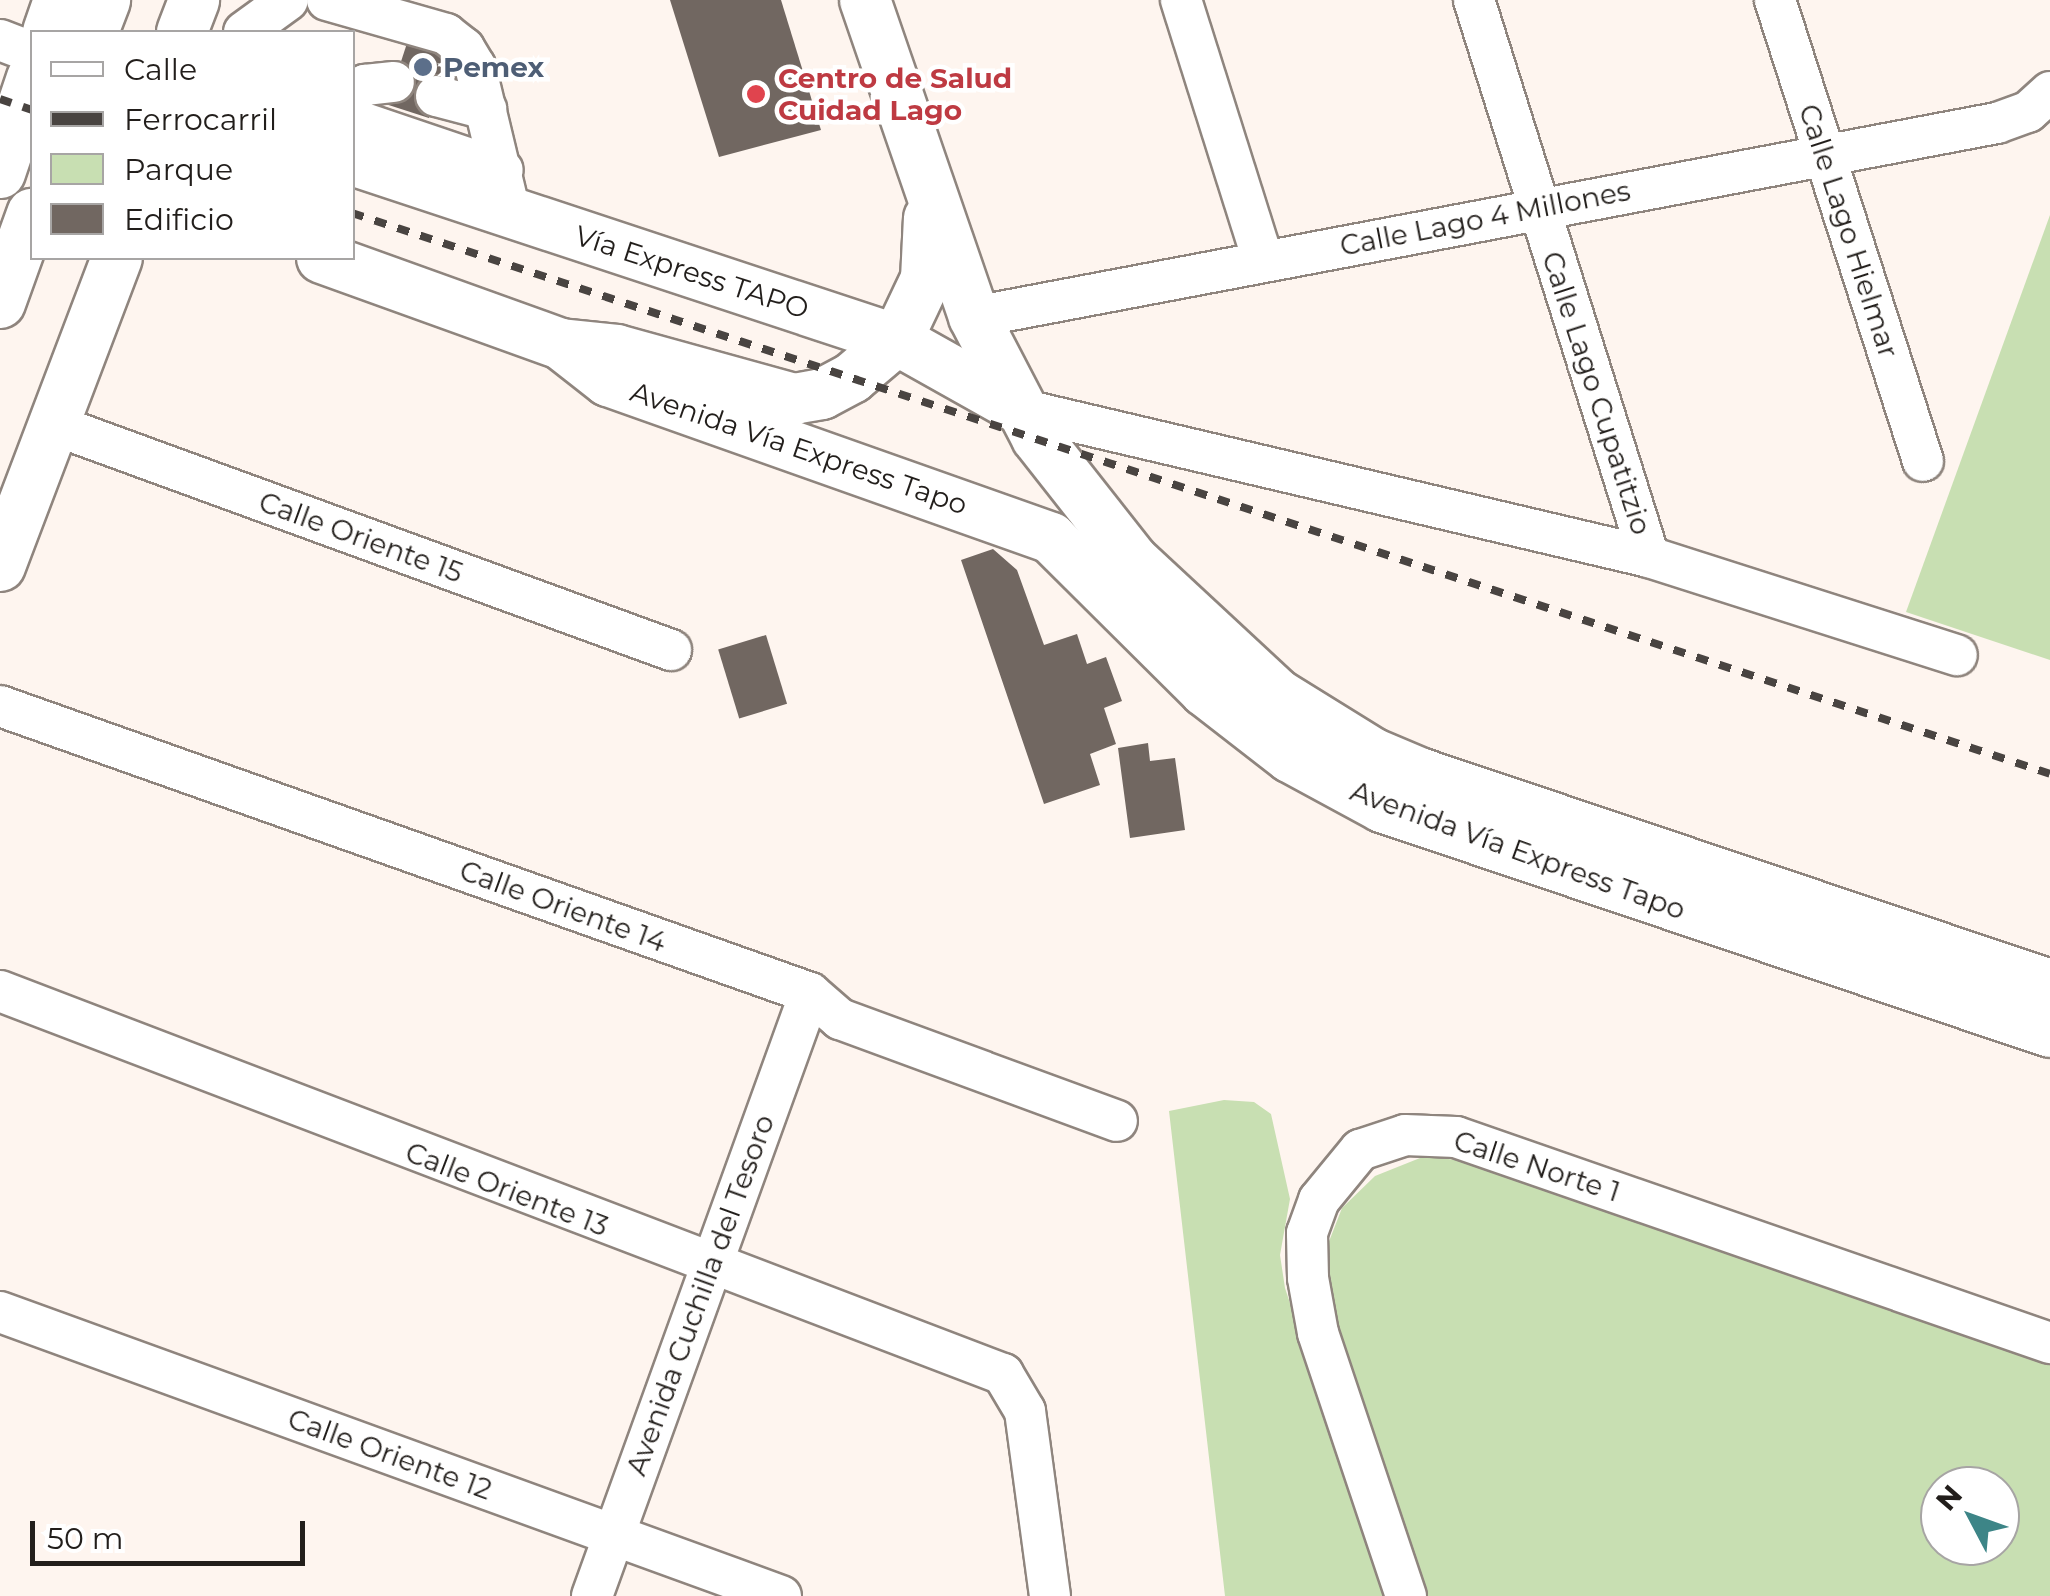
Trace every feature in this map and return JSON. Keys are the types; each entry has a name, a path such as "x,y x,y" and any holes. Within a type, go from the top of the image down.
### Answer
{"main road":[{"path":"49,30 59,0"},
{"path":"95,30 105,0"},
{"path":"183,30 194,0"},
{"path":"866,0 928,199 974,317 1028,423"},
{"path":"13,162 30,87"},
{"name":"Vía Express TAPO","path":"355,161 506,191 897,340 1028,423"},
{"path":"328,260 561,344 616,350 794,399 837,386 897,340 926,280 928,199"},
{"path":"0,302 30,220"},
{"path":"0,566 115,260"},
{"name":"Avenida Vía Express Tapo","path":"561,344 608,381 1051,538 1205,691 1290,757 1382,807 2050,1032"},
{"name":"Avenida Vía Express Tapo","path":"1028,423 1185,615 1277,694 1372,753 1536,816 2050,986"}],"street":[{"path":"243,30 254,0"},
{"path":"245,30 288,0"},
{"path":"1181,0 1263,260"},
{"name":"Calle Lago Cupatitzio","path":"1474,0 1649,557"},
{"name":"Calle Lago Hielmar","path":"1775,0 1924,462"},
{"path":"350,2 446,34 464,48 486,109 506,191"},
{"path":"0,40 30,51"},
{"path":"355,92 365,85 394,82"},
{"name":"Calle Lago 4 Millones","path":"974,317 1823,153 1998,123 2028,112 2050,92"},
{"path":"436,96 486,109"},
{"path":"355,119 506,191"},
{"path":"1028,423 1649,557 1957,655"},
{"name":"Calle Oriente 15","path":"52,424 671,650"},
{"name":"Calle Oriente 14","path":"0,706 810,993 840,1019 1117,1121"},
{"name":"Calle Oriente 13","path":"0,991 710,1268 990,1370 1013,1384 1025,1411 1050,1596"},
{"name":"Avenida Cuchilla del Tesoro","path":"592,1596 810,993"},
{"name":"Calle Norte 1","path":"1406,1596 1318,1333 1308,1278 1308,1233 1319,1200 1360,1150 1405,1135 1456,1136 2050,1343"},
{"name":"Calle Oriente 12","path":"0,1312 781,1596"}],"green space":[{"path":"2050,215 2050,660 1906,612"},
{"path":"1224,1100 1254,1102 1271,1114 1290,1199 1280,1255 1285,1288 1387,1596 1225,1596 1169,1111"},
{"path":"1425,1156 1487,1164 2050,1362 2050,1596 1427,1596 1332,1313 1328,1244 1342,1208 1375,1176"}],"building":[{"name":"Centro de Salud Cuidad Lago","path":"670,0 781,0 821,130 719,157"},
{"name":"Pemex","path":"409,37 451,51 429,118 387,105"},
{"path":"993,549 1017,570 1044,645 1077,634 1087,664 1106,657 1122,701 1104,708 1116,744 1090,754 1100,785 1044,804 961,560"},
{"path":"766,635 787,704 739,718 718,650"},
{"path":"1148,743 1150,761 1175,758 1185,830 1130,838 1118,748"}],"railway":[{"path":"0,99 30,109"},
{"path":"355,214 2050,774"}],"place":[{"name":"Pemex","path":"423,67"},
{"name":"Centro de Salud Cuidad Lago","path":"756,94"}]}
